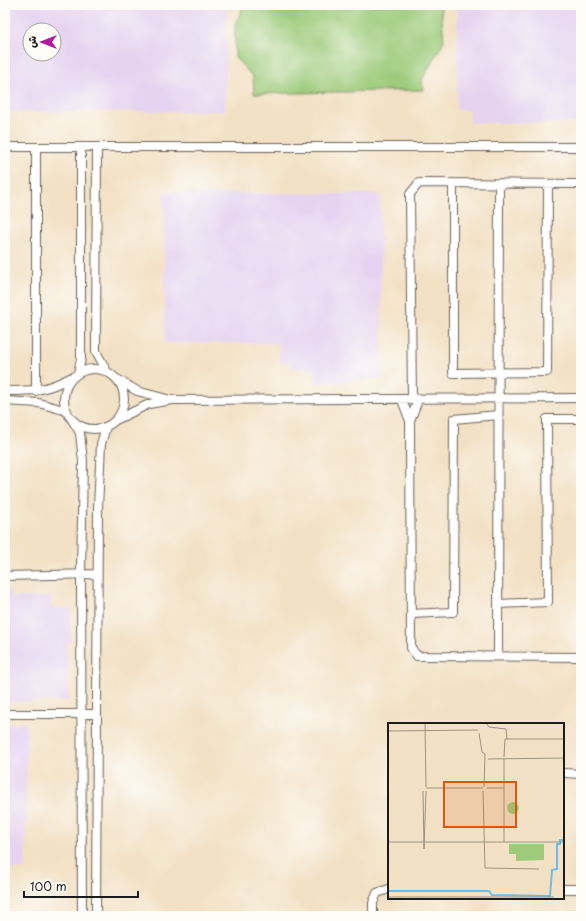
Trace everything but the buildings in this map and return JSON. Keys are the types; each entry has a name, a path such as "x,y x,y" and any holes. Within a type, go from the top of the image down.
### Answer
{"street":[{"path":"5,147 581,147"},
{"path":"36,147 36,391"},
{"path":"81,147 81,359 75,375 65,393 67,411 80,433 83,461 81,574 82,916"},
{"path":"97,147 96,351 106,370 117,378 137,390 172,400"},
{"path":"581,184 419,183 410,194 415,400 410,421 411,648 417,656 581,657"},
{"path":"453,183 453,373 547,372 548,184"},
{"path":"498,656 499,184"},
{"path":"5,391 36,391 52,387 90,368 106,370"},
{"path":"116,420 124,404 122,386 117,378"},
{"path":"71,418 87,428 97,429 106,427 116,420 149,404 172,400 581,398"},
{"path":"402,400 410,421"},
{"path":"5,401 39,403 67,411"},
{"path":"411,614 453,612 454,419 498,415"},
{"path":"498,604 548,602 547,419 581,419"},
{"path":"96,916 97,574 101,444 106,427"},
{"path":"5,576 97,574"},
{"path":"5,714 97,714"},
{"path":"564,773 581,774"},
{"path":"564,889 581,889"},
{"path":"373,916 373,903 377,893 388,890"}],"shaded area":[{"path":"5,5 227,5 225,111 5,112"},
{"path":"458,5 581,5 581,123 470,123 469,110 457,110"},
{"path":"164,193 380,194 382,379 315,383 315,369 291,369 291,362 279,362 279,343 165,343"},
{"path":"11,590 11,597 51,597 51,608 71,608 71,642 67,643 69,701 5,702 5,591"},
{"path":"5,723 27,723 25,869 5,869"}],"green space":[{"path":"244,5 437,5 441,8 444,41 422,80 423,90 254,94 253,77 235,57 235,25"}]}
